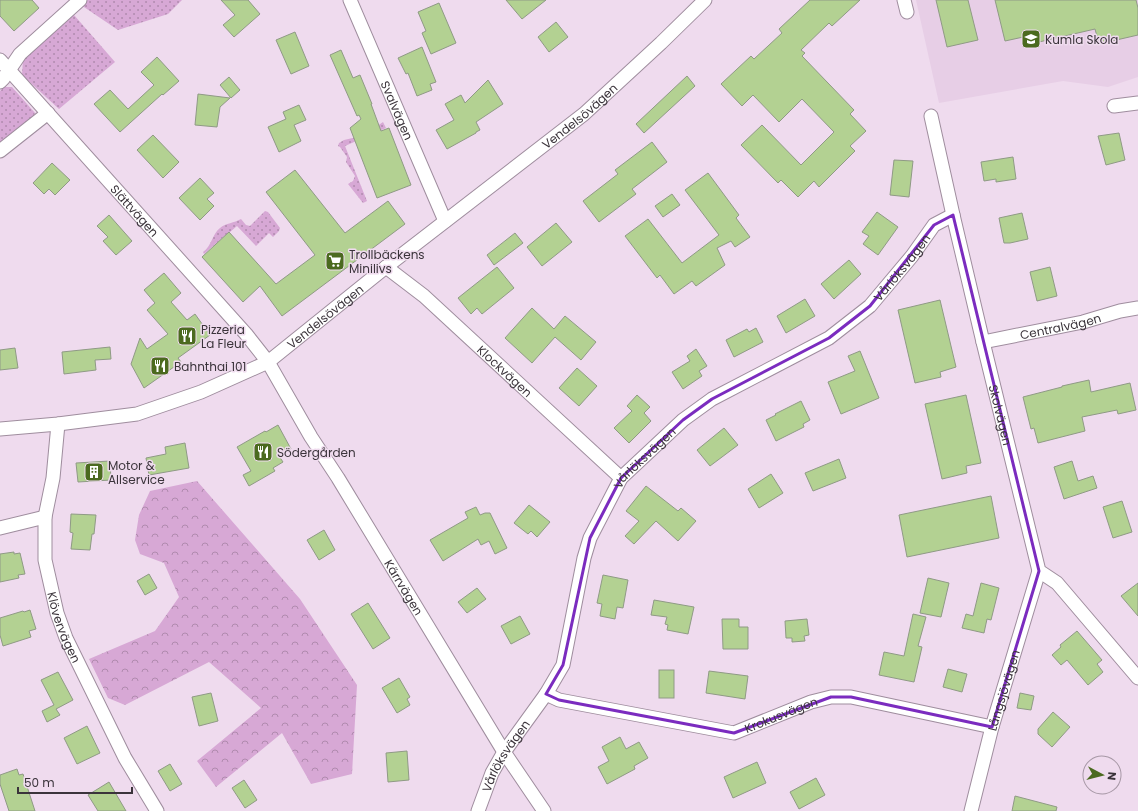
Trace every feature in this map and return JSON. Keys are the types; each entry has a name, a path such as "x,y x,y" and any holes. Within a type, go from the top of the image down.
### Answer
{"street":[{"path":"0,82 3,79 5,65 20,54 80,0"},
{"name":"Svalvägen","path":"350,0 445,221"},
{"name":"Vendelsövägen","path":"0,429 58,424 137,414 201,392 268,362 386,267 584,114 705,0"},
{"name":"Slättvägen","path":"5,65 239,326 268,362"},
{"path":"1114,106 1138,103"},
{"path":"0,151 48,113"},
{"name":"Skolvägen","path":"931,116 983,342 1039,571"},
{"name":"Vårlöksvägen","path":"478,811 492,773 504,752 546,694 563,665 584,558 590,538 621,478 683,420 712,400 829,338 870,306 912,256 934,225 953,215"},
{"name":"Klockvägen","path":"386,267 424,296 621,478"},
{"name":"Centralvägen","path":"983,342 1082,322 1120,311 1138,308"},
{"name":"Kärrvägen","path":"268,362 307,430 338,478 504,752 544,811"},
{"name":"Klövervägen","path":"58,424 52,478 45,517 45,560 57,613 64,632 125,758 157,811"},
{"path":"0,528 45,517"},
{"path":"1039,571 1057,583 1138,678"},
{"name":"Långsjövägen","path":"971,811 992,727 1039,571"},
{"name":"Krokusvägen","path":"546,694 559,700 734,733 811,702 831,697 851,697 992,727"}],"highlighted area":[{"path":"953,215 1039,571 992,727 851,697 831,697 734,733 559,700 546,694 563,665 590,538 621,478 683,420 712,399 829,338 870,306 934,225"}],"shaded area":[{"name":"Kumla Skola","path":"916,0 1138,0 1138,77 1108,87 1063,81 939,103"}],"green space":[{"path":"88,0 182,0 168,14 118,30 81,5"},
{"path":"74,15 115,62 59,109 22,75 23,59"},
{"path":"4,87 12,87 35,113 29,123 0,145 0,91"},
{"path":"383,122 386,128 345,146 367,201 363,203 348,184 353,181 355,176 346,162 347,157 338,146 339,143 344,140 357,137"},
{"path":"265,211 268,212 280,228 273,237 269,233 256,246 237,226 204,254 203,252 208,247 215,233 222,226 241,219 246,225 250,226"},
{"path":"197,481 300,599 357,685 352,774 311,784 282,733 216,787 197,761 261,708 209,662 125,705 108,698 89,659 155,631 179,597 164,563 140,554 135,540 139,515 150,491"}],"building":[{"path":"0,0 32,0 39,8 14,31 0,16"},
{"path":"221,0 248,0 260,14 234,37 223,25 235,15"},
{"path":"506,0 546,0 522,19"},
{"path":"810,0 860,0 832,26 829,23 801,50 805,53 802,56 854,110 850,114 866,131 850,146 855,151 819,187 814,181 798,197 781,180 778,183 741,145 762,125 801,165 834,132 802,99 779,122 753,95 742,106 721,84 751,56 754,59 782,33 779,29"},
{"path":"936,0 968,0 978,40 947,47"},
{"path":"995,0 1136,0 1138,8 1138,35 1099,44 1095,29 1039,42 1037,34 1005,41"},
{"path":"439,3 456,43 431,54 422,33 426,31 418,12"},
{"path":"556,22 568,37 549,52 538,37"},
{"path":"295,32 309,66 291,74 276,40"},
{"path":"422,47 436,82 430,84 432,90 417,96 408,73 406,74 398,58"},
{"path":"341,50 353,78 360,75 381,131 389,128 411,185 377,198 350,128 361,119 359,115 357,116 330,55"},
{"path":"157,57 179,81 163,95 162,94 120,132 94,104 110,90 128,109 154,85 141,72"},
{"path":"687,76 695,86 644,133 636,124"},
{"path":"229,77 240,90 231,98 220,85"},
{"path":"488,80 503,104 476,122 480,130 447,149 436,130 454,120 445,104 461,95 465,103"},
{"path":"198,94 230,98 220,107 217,127 195,125"},
{"path":"299,105 306,120 294,125 301,141 279,152 268,127 286,119 283,112"},
{"path":"1119,133 1125,160 1106,165 1098,136"},
{"path":"153,135 179,162 163,178 137,150"},
{"path":"652,142 667,162 632,189 636,194 599,222 583,201 618,174 615,170"},
{"path":"1013,157 1016,179 996,182 996,179 984,181 981,162"},
{"path":"894,160 913,161 909,197 890,195"},
{"path":"52,163 70,180 55,195 49,189 44,194 33,183"},
{"path":"295,170 345,233 388,201 405,224 282,316 260,286 243,302 202,257 229,232 276,284 315,255 266,192"},
{"path":"708,173 739,215 736,218 750,237 735,247 731,241 717,248 725,265 696,286 692,281 674,294 660,275 657,278 625,236 648,219 682,263 719,235 685,190"},
{"path":"200,178 214,193 207,199 214,206 200,220 179,198"},
{"path":"672,194 680,205 663,217 655,206"},
{"path":"877,212 898,227 878,255 863,244 869,236 862,232"},
{"path":"1022,213 1028,239 1004,243 999,218"},
{"path":"109,215 132,241 116,255 103,241 108,237 97,226"},
{"path":"556,223 572,242 542,266 527,247"},
{"path":"515,233 523,243 494,265 487,255"},
{"path":"849,260 861,274 834,299 821,284"},
{"path":"497,267 514,288 482,314 477,308 471,314 458,298"},
{"path":"1050,267 1057,296 1037,301 1030,272"},
{"path":"164,273 181,293 171,302 187,320 195,314 210,335 178,358 181,362 144,388 131,364 140,338 147,349 168,334 147,310 155,303 144,290"},
{"path":"805,299 815,316 786,333 777,316"},
{"path":"940,300 956,367 940,372 941,377 915,383 898,310"},
{"path":"532,308 554,329 565,316 596,342 581,360 555,337 532,363 505,338"},
{"path":"756,328 763,342 734,357 726,340 747,329 749,332"},
{"path":"110,347 111,359 95,360 96,370 64,374 62,352"},
{"path":"15,348 18,368 0,370 0,350"},
{"path":"696,349 707,366 699,371 702,376 683,389 672,372 690,361 687,356"},
{"path":"860,351 879,398 841,414 828,382 855,371 848,356"},
{"path":"577,368 597,386 579,406 559,388"},
{"path":"1089,380 1091,392 1130,383 1136,410 1118,414 1117,410 1082,417 1085,431 1038,443 1034,428 1031,429 1023,397"},
{"path":"637,395 650,407 644,413 651,421 629,443 614,428 632,411 627,406"},
{"path":"966,395 981,463 966,466 967,473 942,479 925,404"},
{"path":"801,401 810,420 803,424 804,427 776,441 766,420"},
{"name":"Södergården","path":"278,425 291,449 279,456 283,462 273,468 275,471 249,486 243,475 251,471 237,447"},
{"path":"724,428 738,445 710,466 697,450"},
{"path":"185,443 189,468 149,475 146,458 166,454 165,447"},
{"path":"839,459 846,478 813,491 805,473"},
{"name":"Motor & Allservice","path":"110,461 111,480 78,482 76,463"},
{"path":"1072,461 1078,481 1093,476 1097,488 1064,499 1054,467"},
{"path":"771,474 783,493 759,508 748,489"},
{"path":"646,486 678,511 681,508 696,521 678,541 656,521 634,544 625,536 639,521 626,511"},
{"path":"991,496 999,538 907,557 899,515"},
{"path":"1122,501 1132,532 1113,538 1103,507"},
{"path":"529,505 550,522 537,537 531,531 528,534 514,523"},
{"path":"476,507 480,515 490,513 507,548 495,554 489,541 481,545 478,539 443,561 430,540 468,518 465,512"},
{"path":"71,514 96,515 94,534 92,534 90,550 71,549 73,533 70,532"},
{"path":"324,530 335,550 319,560 307,540"},
{"path":"14,552 14,554 20,553 25,574 18,575 19,578 0,582 0,554"},
{"path":"149,574 157,588 145,595 137,581"},
{"path":"603,575 628,580 623,608 617,607 615,619 600,616 602,604 597,603"},
{"path":"928,578 949,583 941,617 920,613"},
{"path":"981,583 999,588 991,620 987,619 984,633 962,628 966,614 973,616"},
{"path":"1138,583 1138,616 1121,596"},
{"path":"477,588 486,599 467,613 458,602"},
{"path":"654,600 694,607 688,634 667,630 668,625 665,624 667,617 651,615"},
{"path":"368,603 390,638 373,649 351,614"},
{"path":"30,610 36,629 29,631 31,637 3,646 0,635 0,618"},
{"path":"913,614 926,617 918,646 922,647 914,682 879,675 884,652 904,656"},
{"path":"520,616 530,634 511,644 501,626"},
{"path":"722,619 739,619 739,627 748,627 748,649 723,649"},
{"path":"807,619 809,635 804,636 805,641 792,642 792,638 786,638 785,621"},
{"path":"1077,631 1102,660 1097,664 1103,672 1088,685 1067,660 1061,665 1052,655 1061,647 1060,645"},
{"path":"948,669 967,674 962,692 943,687"},
{"path":"659,670 674,670 674,698 659,698"},
{"path":"709,671 748,676 745,699 706,693"},
{"path":"58,672 73,700 56,709 60,715 47,722 42,711 54,705 41,680"},
{"path":"399,678 410,697 407,699 410,705 397,713 382,688"},
{"path":"211,693 218,721 199,726 192,697"},
{"path":"1020,693 1034,696 1031,710 1017,708"},
{"path":"1053,712 1070,727 1052,747 1038,734 1038,729"},
{"path":"87,726 100,753 77,764 64,738"},
{"path":"620,737 626,749 639,742 648,758 634,766 635,769 607,784 598,767 609,761 602,747"},
{"path":"407,751 409,780 388,782 386,753"},
{"path":"757,762 766,783 733,798 724,777"},
{"path":"170,764 182,784 170,791 158,771"},
{"path":"17,769 19,775 23,774 35,811 9,811 0,784 0,775"},
{"path":"816,778 825,795 799,809 790,792"},
{"path":"244,780 257,800 245,808 232,788"},
{"path":"109,782 126,811 98,811 88,795"},
{"path":"1015,796 1057,807 1056,811 1012,811"}],"place":[{"name":"Kumla Skola","path":"1031,39"},
{"name":"Trollbäckens Minilivs","path":"335,261"},
{"name":"Pizzeria La Fleur","path":"187,336"},
{"name":"Bahnthai 101","path":"160,366"},
{"name":"Södergården","path":"263,452"},
{"name":"Motor & Allservice","path":"94,472"}]}
